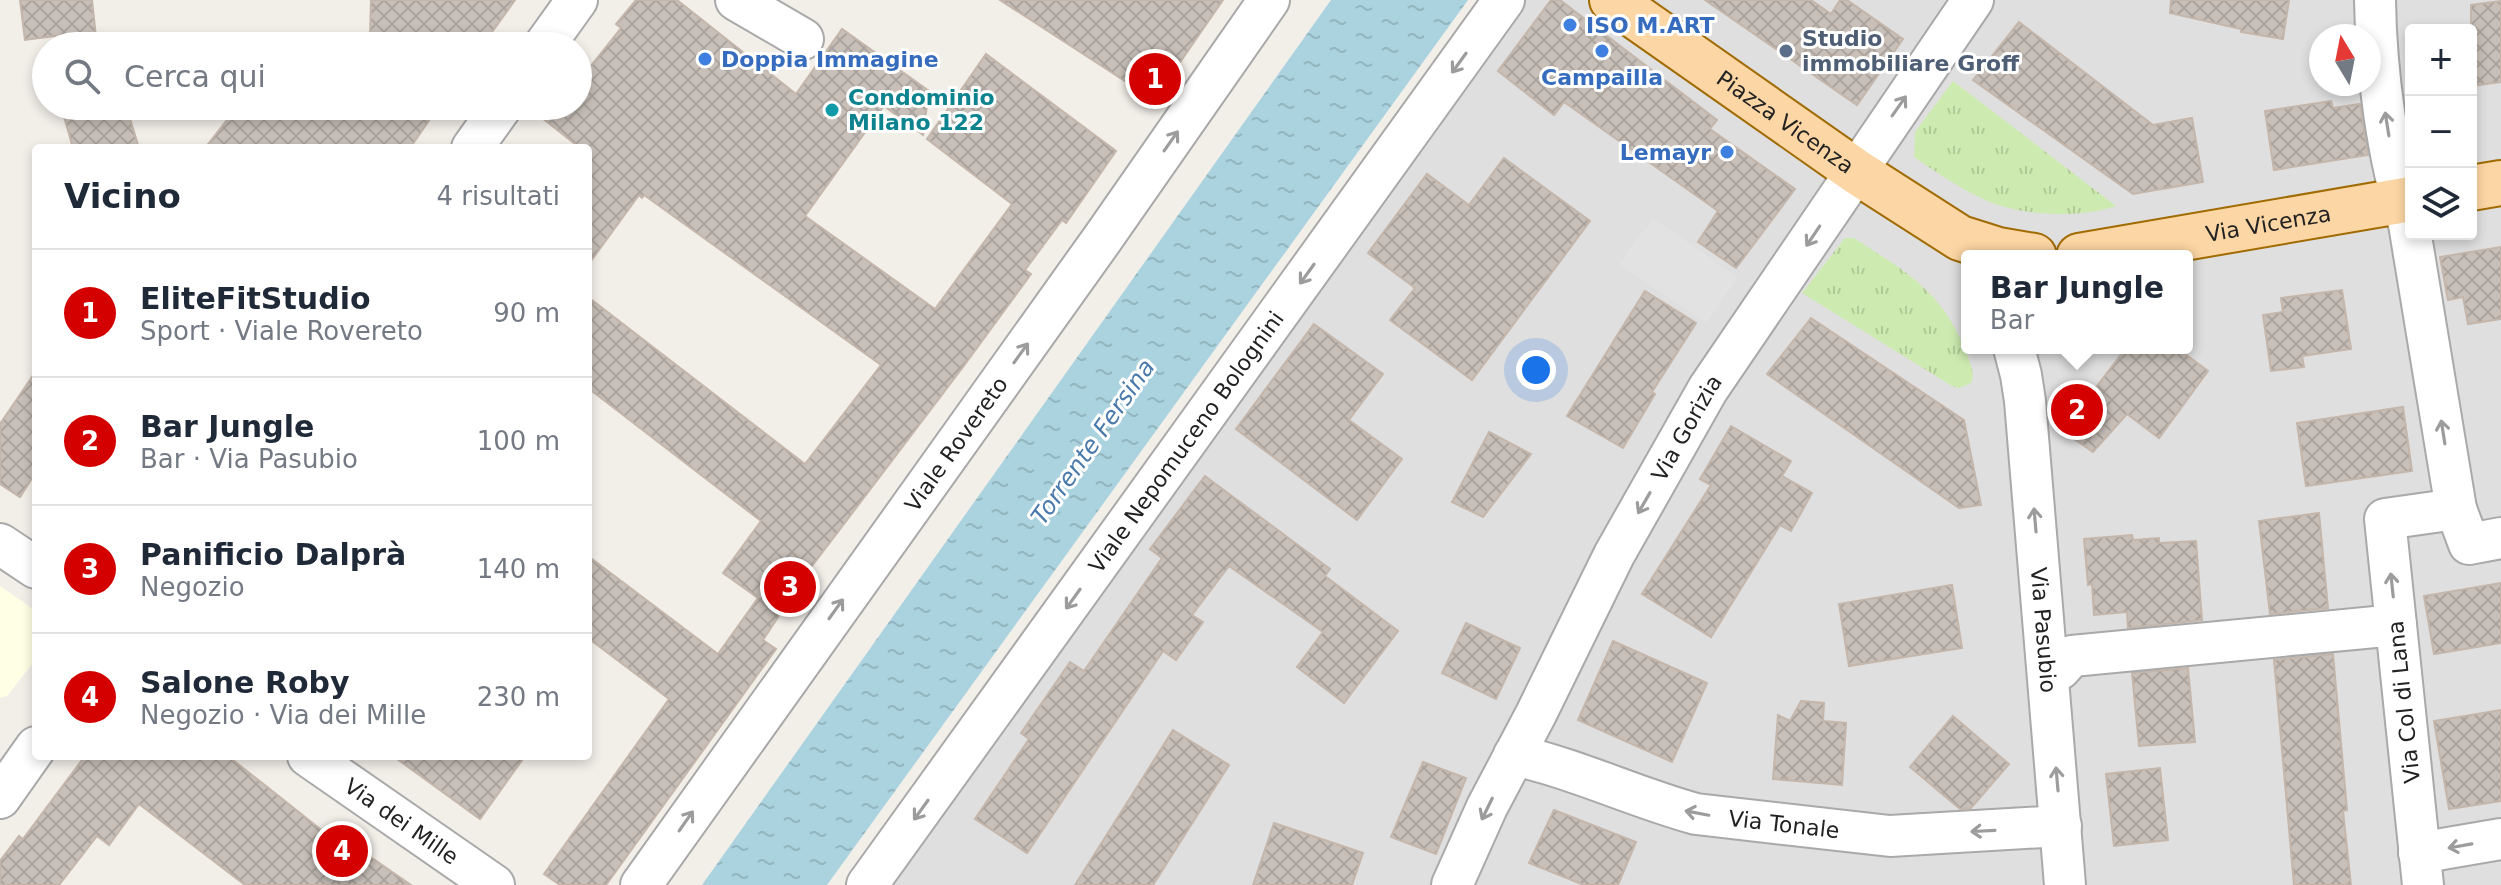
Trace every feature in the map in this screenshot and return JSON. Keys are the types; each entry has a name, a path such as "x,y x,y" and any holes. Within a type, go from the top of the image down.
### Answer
{"main road":[{"name":"Piazza Vicenza","path":"1612,0 1969,247"},
{"path":"2477,187 2501,183"},
{"name":"Via Vicenza","path":"2116,250 2405,199"},
{"path":"1969,247 1998,250"}],"street":[{"path":"554,32 577,0"},
{"path":"736,0 803,39"},
{"name":"Viale Rovereto","path":"641,885 1095,250 1269,0"},
{"name":"Viale Nepomuceno Bolognini","path":"867,885 1504,0"},
{"name":"Via Gorizia","path":"1452,885 1487,807 1614,555 1708,389 1973,0"},
{"path":"2375,0 2379,69 2405,194"},
{"path":"475,144 492,120"},
{"path":"2412,240 2456,509 2469,544 2501,538"},
{"name":"Via Pasubio","path":"2020,357 2065,885"},
{"name":"Via Col di Lana","path":"2421,869 2385,519 2456,509"},
{"path":"0,544 32,565"},
{"path":"2048,670 2060,669 2072,656 2396,625"},
{"path":"0,798 32,753"},
{"name":"Via Tonale","path":"1514,755 1555,764 1696,814 1890,836 2061,826"},
{"name":"Via dei Mille","path":"314,760 494,885"},
{"path":"2421,869 2501,839"}],"shaded area":[{"path":"1478,0 2501,0 2501,885 846,885"},
{"path":"1653,218 1738,277 1707,323 1618,264"},
{"path":"0,586 32,608 32,664 7,696 0,698"}],"green space":[{"path":"1953,81 2116,206 2067,214 2013,209 1974,195 1914,157 1915,132"},
{"path":"1845,238 1854,238 1919,283 1944,310 1961,341 1961,354 1966,354 1972,370 1971,383 1959,388 1952,386 1802,293"}],"water":[{"name":"Torrente Fersina","path":"1331,0 1468,0 827,885 702,885"}],"building":[{"path":"20,0 92,0 95,32 32,32 32,39 25,40"},
{"path":"371,0 515,0 492,32 370,32"},
{"path":"636,0 677,0 796,94 842,29 929,91 923,135 884,106 805,216 935,309 1012,204 927,139 986,54 1116,151 1066,223 1062,220 1025,270 1031,274 963,367 809,570 763,640 776,649 606,885 560,885 544,874 669,699 592,641 592,559 718,654 758,598 723,573 761,521 592,391 592,300 805,464 881,365 644,195 642,198 639,195 592,260 592,144 575,144 545,120 592,120 592,64 621,28 616,24"},
{"path":"1000,0 1223,0 1154,100"},
{"path":"1551,0 1560,0 1717,120 1710,129 1795,189 1736,268 1698,242 1718,211 1564,102 1554,115 1498,71"},
{"path":"1705,0 1811,0 1831,14 1840,0 1847,0 1903,39 1857,105"},
{"path":"2171,0 2289,0 2283,39 2241,32 2241,29 2170,13"},
{"path":"2501,1 2501,82 2477,85 2477,24 2471,24 2471,5"},
{"path":"2019,22 2153,125 2192,118 2203,182 2133,194 1973,80"},
{"path":"2331,101 2333,108 2360,104 2368,155 2274,170 2265,111"},
{"path":"65,120 130,120 138,144 72,144"},
{"path":"227,120 429,120 413,144 208,144"},
{"path":"1504,158 1590,221 1472,380 1390,320 1415,288 1368,253 1427,174 1469,205"},
{"path":"2501,247 2501,319 2468,324 2463,297 2448,300 2440,257"},
{"path":"2342,290 2351,349 2302,356 2304,367 2271,371 2263,315 2283,312 2281,298"},
{"path":"1645,291 1696,323 1652,392 1655,394 1623,448 1567,416"},
{"path":"1811,318 1964,420 1981,505 1959,508 1767,374"},
{"path":"1314,324 1383,374 1349,420 1402,459 1357,520 1236,429"},
{"path":"2121,354 2185,354 2208,371 2159,438 2127,414 2093,452 2070,436 2102,395 2094,390"},
{"path":"32,377 32,478 20,497 0,484 0,424"},
{"path":"2403,407 2412,471 2306,486 2297,423"},
{"path":"1731,426 1791,461 1782,476 1812,493 1791,531 1780,525 1711,637 1642,594 1711,485 1700,479"},
{"path":"1489,432 1531,454 1483,517 1452,502"},
{"path":"1205,476 1330,569 1325,576 1398,631 1344,703 1297,667 1323,632 1229,566 1192,615 1203,622 1176,660 1163,651 1027,853 975,819 1029,739 1021,733 1070,662 1084,671 1162,558 1150,549"},
{"path":"2319,513 2328,608 2270,614 2259,521"},
{"path":"2132,535 2133,540 2159,538 2159,543 2196,541 2202,620 2128,628 2127,612 2094,615 2084,539"},
{"path":"2501,583 2501,643 2434,654 2424,596"},
{"path":"1952,585 1962,648 1849,666 1839,604"},
{"path":"1466,623 1520,648 1496,699 1442,673"},
{"path":"1613,641 1707,683 1672,762 1578,720"},
{"path":"2333,654 2351,885 2294,885 2274,660"},
{"path":"2188,668 2195,742 2139,746 2132,673"},
{"path":"1801,701 1824,703 1823,721 1846,723 1842,785 1773,779 1778,715 1790,721"},
{"path":"2501,710 2501,801 2449,809 2434,721"},
{"path":"1953,716 2009,764 1971,808 1960,809 1910,767"},
{"path":"1173,730 1229,765 1153,885 1075,885"},
{"path":"82,760 233,760 324,832 327,827 411,885 245,885 139,804 109,845 97,836 59,885 0,885 0,861 19,836 23,839"},
{"path":"399,760 522,760 480,819"},
{"path":"1423,762 1466,778 1436,854 1391,837"},
{"path":"2160,768 2168,840 2114,846 2106,774"},
{"path":"1554,810 1636,842 1618,885 1584,885 1529,863"},
{"path":"1274,823 1363,853 1352,885 1253,885"}],"place":[{"name":"ISO M.ART","path":"1570,25"},
{"name":"Campailla","path":"1602,51"},
{"name":"Studio immobiliare Groff","path":"1786,51"},
{"name":"Doppia Immagine","path":"705,59"},
{"name":"EliteFitStudio","path":"1155,79"},
{"name":"Condominio Milano 122","path":"832,110"},
{"name":"Lemayr","path":"1727,152"},
{"name":"Bar Jungle","path":"2077,410"},
{"name":"Panificio Dalprà","path":"790,587"},
{"name":"Salone Roby","path":"342,851"}]}
